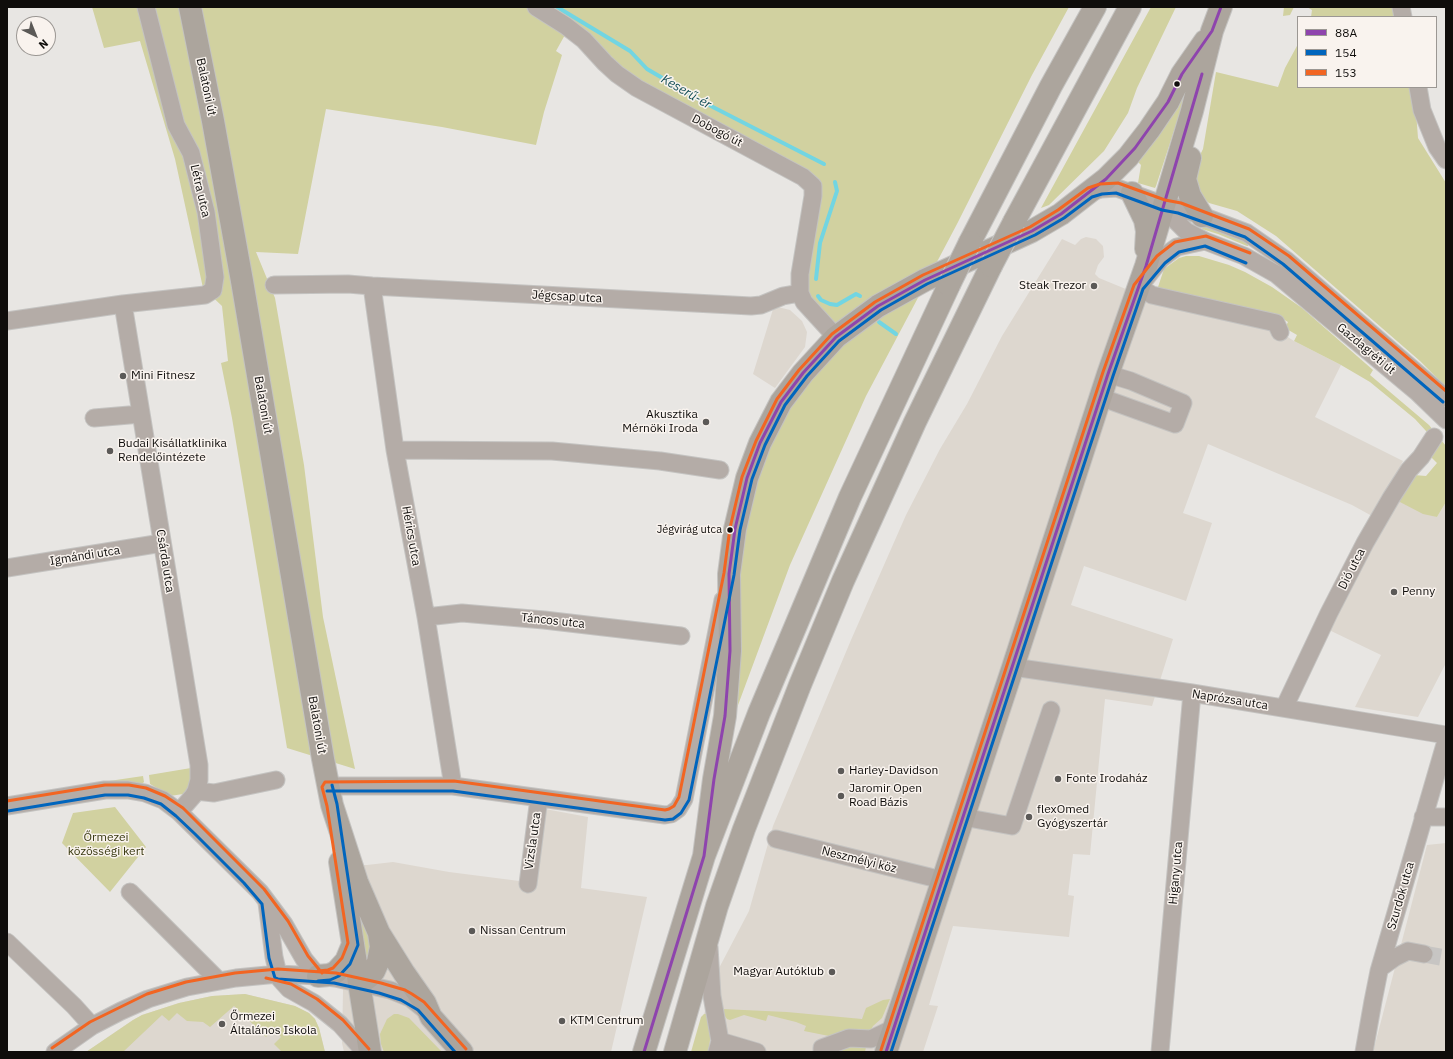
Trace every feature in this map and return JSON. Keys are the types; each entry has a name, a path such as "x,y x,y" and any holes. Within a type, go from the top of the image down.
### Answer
{"main road":[{"name":"Balatoni út","path":"190,7 226,190 330,795"},
{"path":"644,1052 704,856 759,713 850,498 970,242 1051,86 1095,7"},
{"path":"675,1052 717,906 752,808 800,685 843,581 915,422 991,266 1130,7"},
{"path":"886,1052 1100,397 1146,266 1192,111 1212,31 1221,7"},
{"path":"704,856 714,779 725,716 730,651 729,574 736,529 747,478 760,443 782,402 803,373 836,337 878,306 925,280 1032,231 1061,214 1106,179 1135,148 1168,102 1182,74 1212,31"},
{"path":"1192,111 1194,140 1184,179 1190,196 1202,216"},
{"path":"1132,194 1145,220 1147,231 1146,266"},
{"path":"330,795 357,882 379,933 404,973 425,1002 431,1017 462,1052"},
{"path":"330,795 370,1052"},
{"path":"359,984 369,977 378,962 381,947 379,933"},
{"path":"318,976 329,975 336,972 346,961 353,944"}],"street":[{"name":"Létra utca","path":"7,321 123,304 205,295 213,290 216,277 206,212 191,154 176,125 146,7"},
{"name":"Dobogó út","path":"536,7 566,26 584,40 617,74 637,88 808,181 813,186 814,191 800,274 800,293"},
{"path":"1418,88 1422,110 1437,147 1446,160"},
{"name":"Gazdagréti út","path":"1090,192 1101,189 1117,188 1164,206 1179,208 1247,233 1286,260 1446,398"},
{"path":"201,192 226,190"},
{"name":"Gazdagréti út","path":"1164,206 1174,220 1186,231 1204,241 1244,256 1276,274 1411,387 1446,420"},
{"path":"1204,241 1177,247 1161,259 1139,287 1152,295 1276,323 1280,332"},
{"name":"Jégcsap utca","path":"274,285 348,284 751,306 761,305 783,296 800,293"},
{"name":"Hérics utca","path":"372,286 396,450 426,617 453,786"},
{"path":"800,293 804,302 836,337"},
{"name":"Csárda utca","path":"123,304 197,750 199,780 196,791"},
{"path":"1100,397 1175,424 1183,404 1131,381 1108,374"},
{"path":"94,418 142,414"},
{"name":"Dió utca","path":"1284,708 1329,613 1365,543 1409,470 1421,457 1434,437"},
{"path":"396,450 552,451 660,461 720,470"},
{"name":"Igmándi utca","path":"7,568 162,543"},
{"path":"330,795 453,786 665,815 671,814 678,809 684,799 729,574"},
{"name":"Táncos utca","path":"426,617 462,613 544,620 681,636"},
{"name":"Naprózsa utca","path":"1013,667 1192,693 1446,735"},
{"name":"Higany utca","path":"1160,1052 1192,693"},
{"path":"963,818 1012,826 1051,710"},
{"name":"Szurdok utca","path":"1364,1052 1380,968 1446,741"},
{"path":"179,812 196,791 214,793 276,780"},
{"path":"7,806 105,790 128,790 145,793 163,800 179,812 248,880 284,924 304,959 318,976"},
{"name":"Vizsla utca","path":"528,884 539,798"},
{"path":"1423,817 1446,817"},
{"name":"Neszmélyi köz","path":"776,840 942,880"},
{"path":"130,892 228,979 289,989 314,1003 337,1021 365,1052"},
{"path":"267,902 274,957 278,974 289,989"},
{"path":"708,937 712,996 718,1047 757,1052"},
{"path":"7,942 74,1006 92,1026"},
{"path":"1380,968 1394,958 1408,951 1424,954"},
{"path":"55,1052 92,1026 148,999 187,987 228,979 278,974 318,976 390,990 410,998 421,1006 431,1017"},
{"path":"819,1051 849,1038 871,1039 894,1028"}],"shaded area":[{"path":"1086,237 1096,239 1103,246 1104,257 1098,265 1095,274 1099,278 1172,308 1280,332 1294,341 1341,365 1315,417 1403,461 1386,494 1437,517 1446,502 1446,663 1418,717 1355,707 1381,655 1327,629 1372,516 1352,505 1208,444 1183,513 1212,523 1186,601 1084,566 1071,605 1173,639 1152,706 1105,699 1090,855 1073,854 1068,895 1074,896 1069,937 953,926 929,1005 938,1006 923,1052 692,1052 718,970 749,911 773,826 851,640 906,515 940,449 967,404 1002,336 1062,239 1075,245 1081,239"},
{"path":"774,306 790,310 802,321 807,332 805,347 775,388 753,374"},
{"path":"545,809 588,817 581,888 647,897 611,1052 344,1052 342,1043 344,940 329,864 367,865 393,862 449,872 535,883"},
{"path":"1446,843 1446,1052 1373,1052 1427,845"},
{"name":"Őrmezei Általános Iskola","path":"245,994 295,1006 309,1013 315,1019 319,1028 325,1052 86,1052 142,1015 179,1003 212,996"}],"green space":[{"path":"92,7 1069,7 1032,75 957,224 866,396 790,565 718,759 729,574 760,443 836,337 804,302 814,191 566,33 556,51 562,55 544,112 536,145 442,127 326,109 298,254 256,252 275,298 304,465 323,617 355,769 287,748 232,418 221,363 228,361 222,306 203,288 175,159 140,41 104,48"},
{"path":"1151,7 1176,7 1137,88 1128,113 1104,151 1049,205 1041,208"},
{"path":"1284,7 1294,7 1290,15 1283,16"},
{"path":"1307,7 1401,7 1403,16 1311,16 1312,10"},
{"path":"1297,46 1297,88 1411,88 1416,112 1418,138 1446,183 1446,387 1420,361 1276,236 1237,211 1209,203 1198,194 1194,173 1202,159 1198,159 1203,149 1216,72 1278,87 1285,68"},
{"path":"1184,94 1185,97 1155,188 1138,183 1141,165 1137,161"},
{"path":"1204,224 1237,237 1248,244 1248,246 1202,229"},
{"path":"1186,256 1199,256 1229,265 1272,287 1302,308 1373,370 1370,375 1429,425 1446,446 1446,502 1437,517 1423,514 1398,501 1414,475 1426,476 1437,463 1430,456 1437,443 1415,419 1370,382 1294,341 1297,335 1285,328 1288,322 1280,317 1157,290 1164,269 1179,258"},
{"path":"191,768 191,786 183,794 170,796 150,784 149,775"},
{"path":"143,776 144,782 142,784 109,781"},
{"name":"Őrmezei közösségi kert","path":"115,807 146,847 110,892 62,843 73,813"},
{"path":"348,876 373,938 368,967"},
{"path":"245,994 295,1006 309,1013 315,1019 319,1028 325,1052 282,1052 274,1044 281,1037 274,1029 266,1037 234,1006 210,1027 203,1022 187,1021 177,1013 169,1021 162,1015 123,1052 86,1052 142,1015 179,1003 212,996"},
{"path":"890,999 882,1018 873,1026 871,1030 846,1030 829,1036 804,1031 806,1026 768,1015 766,1021 744,1015 730,1020 727,1019 721,1010 787,1012 862,1019 866,1008 883,1000"},
{"path":"394,1014 409,1018 442,1052 384,1052 380,1034 387,1019"},
{"path":"704,1014 707,1014 711,1034 708,1052 691,1052 701,1017"},
{"path":"846,1045 866,1047 865,1052 834,1052"}],"waterway":[{"name":"Keserű-ér","path":"557,7 630,51 647,69 707,104 824,164"},
{"name":"Keserű-ér","path":"816,279 820,243 837,191 835,182"},
{"name":"Keserű-ér","path":"818,296 821,300 837,305 856,294 860,296"},
{"name":"Keserű-ér","path":"879,322 896,334"}],"tunnel":[{"path":"1424,954 1446,958"}],"transit line":[{"name":"88A","path":"644,1052 704,856 714,779 725,716 730,651 729,574 735,529 747,478 760,443 781,402 803,373 836,337 878,306 925,280 1032,231 1061,214 1106,179 1135,148 1168,102 1182,74 1212,31 1221,7"},
{"name":"88A","path":"886,1052 1108,374 1146,266 1202,74"},
{"name":"153","path":"318,971 333,968 342,958 348,943 327,806 322,787 325,782 454,781 665,810 674,806 679,797 724,573 730,528 742,477 756,441 777,399 799,370 832,334 875,302 923,275 1030,227 1058,210 1088,188 1100,184 1118,183 1165,200 1181,203 1249,229 1289,256 1446,391"},
{"name":"154","path":"327,791 453,791 665,820 673,819 681,813 689,800 734,575 740,530 752,479 765,445 785,405 807,376 839,341 881,310 927,284 1035,235 1064,218 1092,197 1102,194 1116,193 1162,210 1178,213 1245,237 1283,264 1443,402"},
{"name":"153","path":"881,1050 1103,372 1134,285 1157,256 1175,242 1206,236 1250,253"},
{"name":"154","path":"891,1052 1113,376 1143,289 1165,263 1179,252 1205,246 1246,263"},
{"name":"153","path":"7,801 105,785 129,785 146,788 165,796 183,808 264,889 288,921 308,956 322,973"},
{"name":"154","path":"318,981 330,980 339,976 350,964 358,945 337,804 332,785"},
{"name":"154","path":"8,811 105,795 128,795 144,798 161,804 195,834 244,883 262,904 269,958 275,978 334,983 379,993 401,1000 418,1010 455,1052"},
{"name":"153","path":"52,1048 90,1022 147,994 186,982 235,973 278,969 336,973 405,990 424,1002 466,1049"},
{"name":"153","path":"266,978 291,984 317,999 343,1020 369,1049"}],"place":[{"name":"Steak Trezor","path":"1094,286"},
{"name":"Mini Fitnesz","path":"123,376"},
{"name":"Akusztika Mérnöki Iroda","path":"706,422"},
{"name":"Budai Kisállatklinika Rendelőintézete","path":"110,451"},
{"name":"Jégvirág utca","path":"730,530"},
{"name":"Penny","path":"1394,592"},
{"name":"Harley-Davidson","path":"841,771"},
{"name":"Fonte Irodaház","path":"1058,779"},
{"name":"Jaromir Open Road Bázis","path":"841,796"},
{"name":"flexOmed Gyógyszertár","path":"1029,817"},
{"name":"Nissan Centrum","path":"472,931"},
{"name":"Magyar Autóklub","path":"832,972"},
{"name":"KTM Centrum","path":"562,1021"},
{"name":"Őrmezei Általános Iskola","path":"222,1024"}]}
